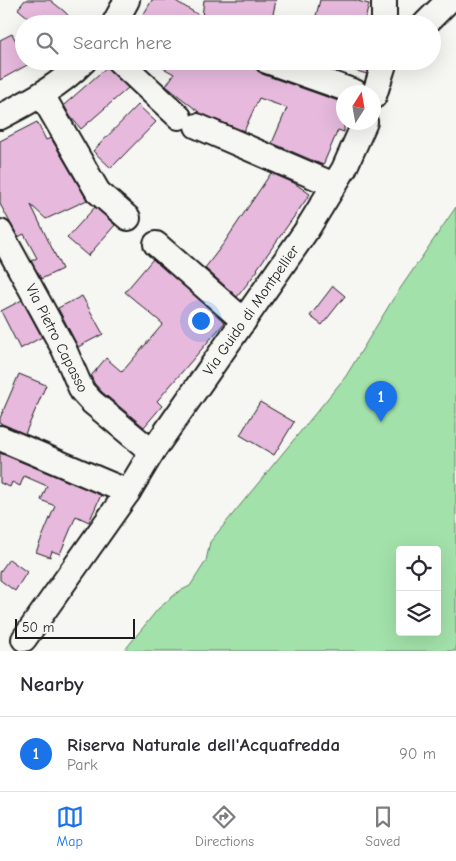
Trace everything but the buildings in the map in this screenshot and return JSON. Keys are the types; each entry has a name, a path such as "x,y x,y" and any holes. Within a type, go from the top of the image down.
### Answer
{"street":[{"path":"119,15 128,0"},
{"path":"384,0 384,15"},
{"path":"434,15 449,0"},
{"path":"0,117 42,95 74,70"},
{"path":"129,70 188,122 334,185"},
{"path":"292,70 336,85"},
{"path":"378,85 383,70"},
{"path":"42,95 98,192 128,218"},
{"name":"Via Guido di Montpellier","path":"24,639 128,492 152,452 306,231 350,159 362,130"},
{"name":"Via Pietro Capasso","path":"0,232 64,349 82,391 92,402 152,452"},
{"path":"156,244 244,321"},
{"path":"0,438 128,492"}],"green space":[{"path":"456,207 456,651 124,651 158,609 178,592 190,586 206,561 210,542 346,376 393,299"}],"place":[{"name":"Riserva Naturale dell'Acquafredda","path":"381,422"}]}
